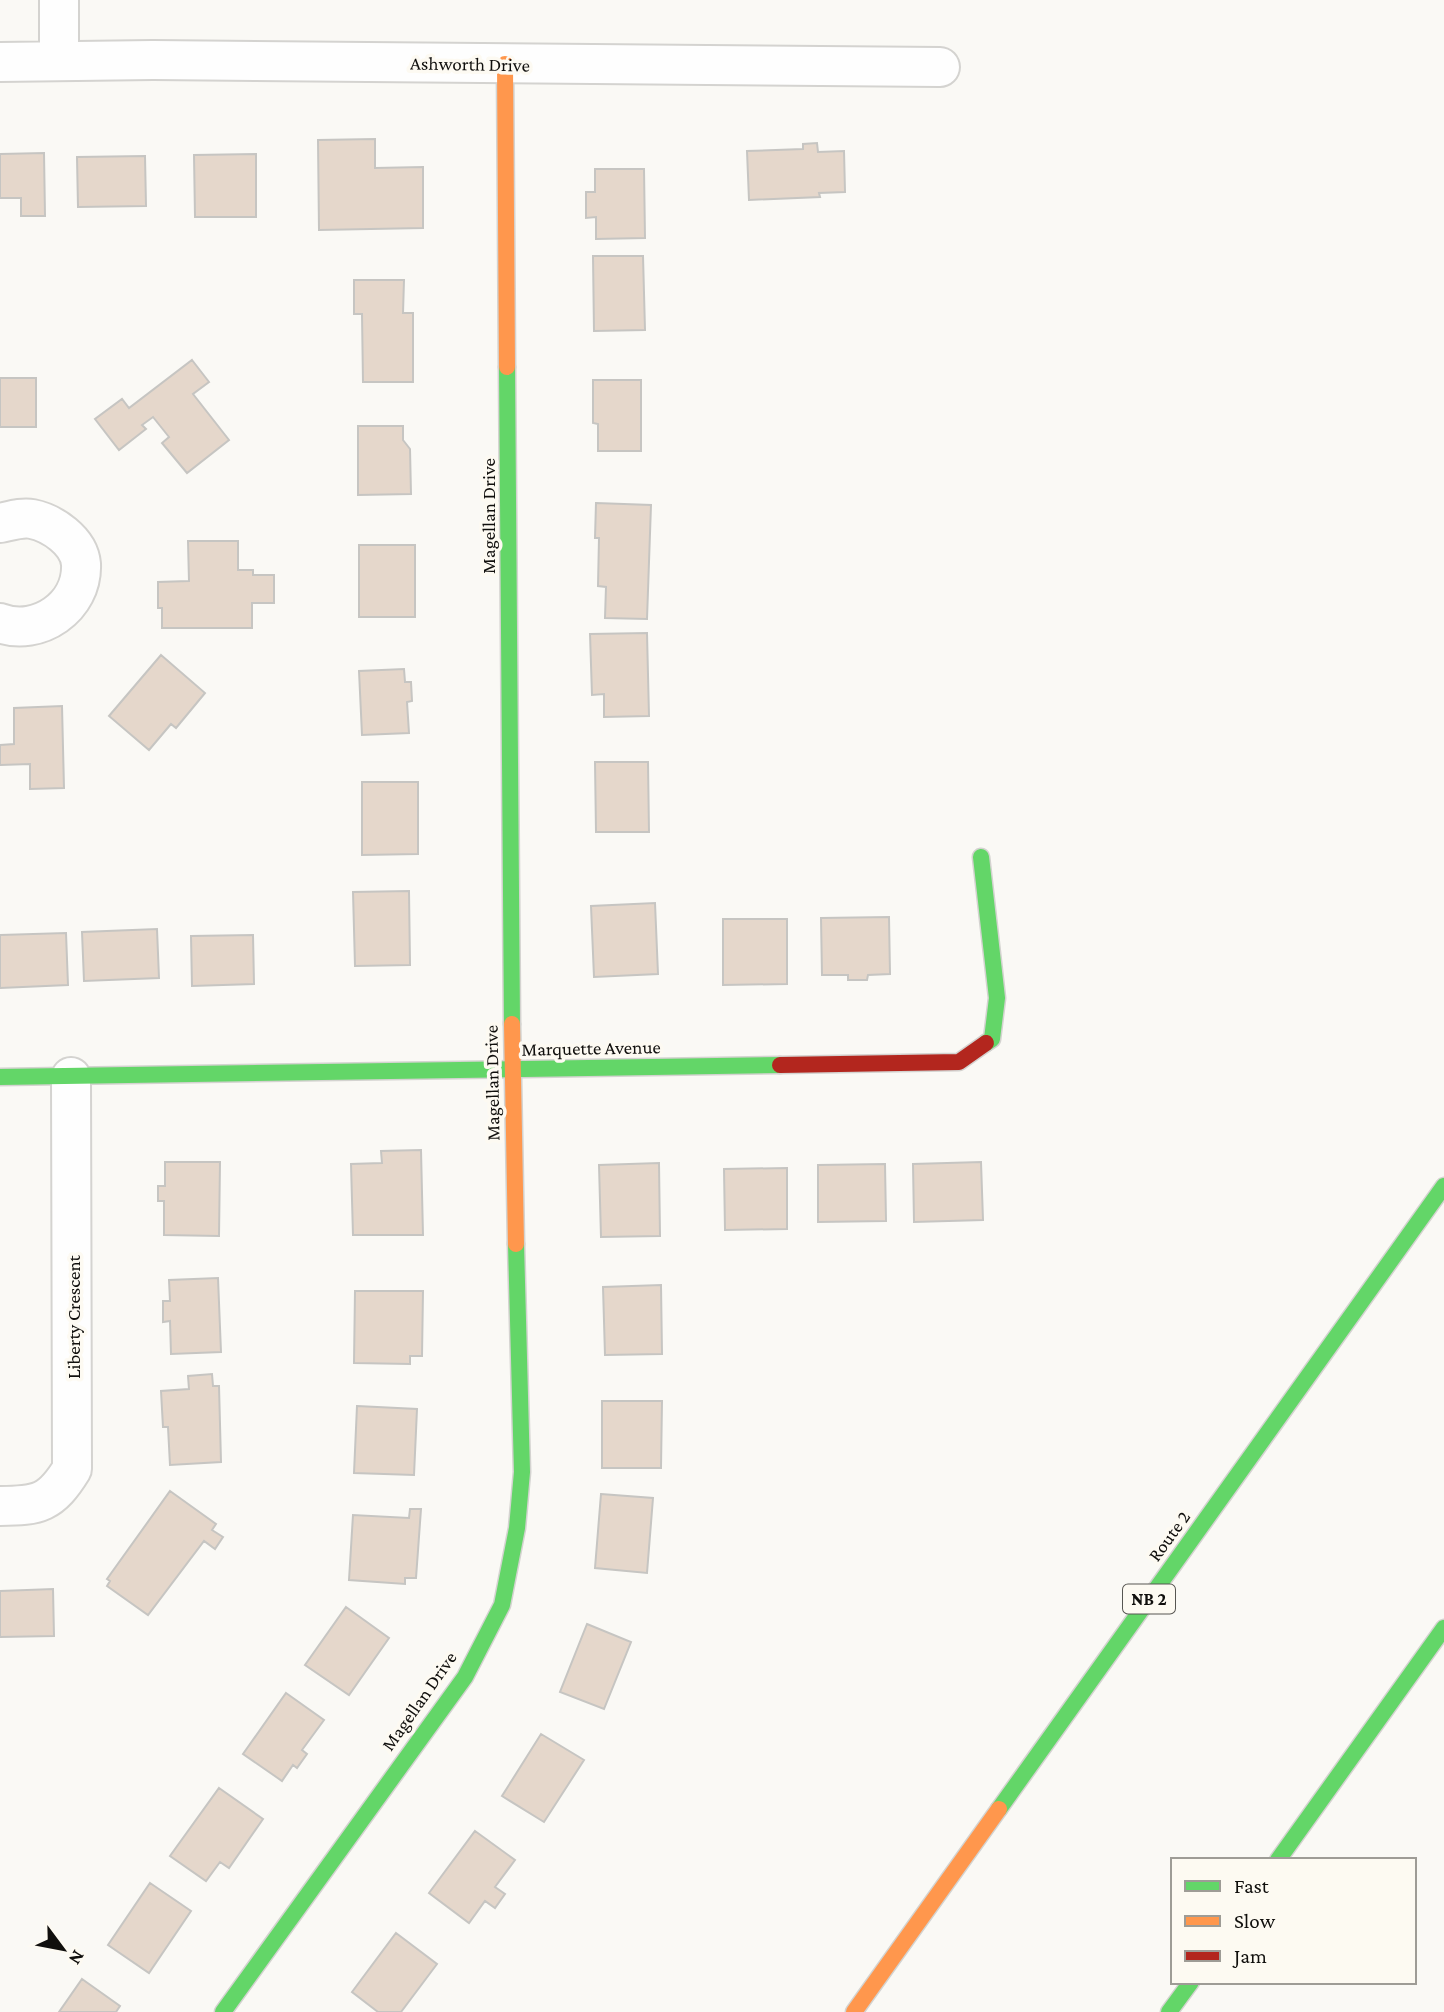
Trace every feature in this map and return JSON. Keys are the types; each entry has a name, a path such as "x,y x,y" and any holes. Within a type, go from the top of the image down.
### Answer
{"main road":[{"name":"Magellan Drive","path":"223,2012 465,1677 502,1605 517,1528 523,1472 512,1071 505,64"},
{"name":"Marquette Avenue","path":"0,1077 959,1062 992,1039 997,998 981,858"},
{"name":"Route 2","path":"854,2012 1444,1186"},
{"path":"1279,1858 1444,1628"},
{"path":"1169,2012 1190,1984"}],"street":[{"path":"59,0 59,61"},
{"name":"Ashworth Drive","path":"0,62 940,67"},
{"path":"0,523 31,518 49,526 64,534 81,563 75,591 61,611 41,625 12,627 0,623"},
{"name":"Liberty Crescent","path":"0,1506 33,1506 57,1493 72,1469 71,1077"}],"building":[{"path":"375,139 375,168 423,167 423,228 319,230 318,140"},
{"path":"817,143 818,152 844,151 845,192 819,193 820,197 749,200 747,151 803,149 803,144"},
{"path":"44,153 45,216 21,216 21,198 0,198 0,154"},
{"path":"256,154 256,217 195,217 194,155"},
{"path":"145,156 146,206 78,207 77,157"},
{"path":"595,169 644,169 645,238 596,239 596,217 586,218 586,192 595,192"},
{"path":"593,256 643,256 645,330 594,331"},
{"path":"354,280 404,280 403,313 413,313 413,382 363,382 362,314 354,314"},
{"path":"192,360 209,382 193,394 229,440 187,473 162,443 169,437 153,417 142,425 146,429 119,450 95,419 122,399 129,408"},
{"path":"0,378 36,378 36,427 0,427"},
{"path":"593,380 641,380 641,451 598,451 598,424 593,423"},
{"path":"358,426 403,426 403,440 410,449 411,494 358,495"},
{"path":"596,503 651,505 647,619 605,618 606,587 598,586 599,538 595,538"},
{"path":"188,541 238,541 238,570 253,570 253,575 274,575 274,603 252,603 252,628 162,628 162,608 158,608 158,582 189,581"},
{"path":"359,545 415,545 415,617 359,617"},
{"path":"647,633 649,716 604,717 604,694 592,695 590,634"},
{"path":"161,655 205,693 176,728 171,724 149,750 109,716"},
{"path":"404,669 405,682 411,682 412,701 407,702 409,733 362,735 359,671"},
{"path":"62,706 64,788 30,789 30,764 0,765 0,745 14,744 14,708"},
{"path":"595,762 648,762 649,832 596,832"},
{"path":"362,782 418,782 418,854 362,855"},
{"path":"409,891 410,965 355,966 353,892"},
{"path":"655,903 658,974 594,977 591,906"},
{"path":"889,917 890,974 868,975 867,980 848,980 848,975 822,975 821,918"},
{"path":"723,919 787,919 787,984 723,985"},
{"path":"157,929 159,978 84,981 82,932"},
{"path":"66,933 68,985 0,988 0,935"},
{"path":"253,935 254,984 192,986 191,936"},
{"path":"421,1150 423,1235 353,1235 351,1164 382,1163 381,1151"},
{"path":"165,1162 220,1162 219,1236 164,1235 164,1201 158,1201 158,1186 165,1186"},
{"path":"981,1162 983,1220 914,1222 913,1164"},
{"path":"659,1163 660,1236 601,1237 599,1165"},
{"path":"885,1164 886,1221 818,1222 818,1165"},
{"path":"787,1168 787,1229 725,1230 724,1169"},
{"path":"218,1278 221,1352 171,1354 170,1321 163,1322 163,1301 170,1301 169,1280"},
{"path":"661,1285 662,1354 605,1355 603,1287"},
{"path":"355,1291 423,1291 422,1356 410,1356 410,1364 354,1363"},
{"path":"212,1374 213,1386 219,1386 221,1462 170,1465 168,1427 163,1427 161,1391 189,1389 188,1376"},
{"path":"602,1401 662,1401 661,1468 602,1468"},
{"path":"357,1406 417,1409 414,1475 354,1473"},
{"path":"170,1491 216,1524 212,1530 223,1537 215,1549 204,1541 148,1615 107,1586 110,1581 107,1579"},
{"path":"601,1494 653,1498 647,1573 595,1568"},
{"path":"410,1509 421,1509 416,1578 405,1578 405,1584 349,1580 353,1515 409,1518"},
{"path":"53,1589 54,1636 0,1637 0,1591"},
{"path":"346,1607 389,1638 349,1695 305,1665"},
{"path":"587,1624 631,1642 604,1709 560,1692"},
{"path":"286,1693 324,1720 302,1750 307,1754 297,1768 293,1765 282,1781 243,1754"},
{"path":"541,1734 584,1760 544,1822 502,1796"},
{"path":"219,1788 263,1819 229,1868 220,1862 206,1881 170,1856"},
{"path":"475,1831 515,1860 495,1887 505,1894 495,1908 485,1901 469,1923 429,1893"},
{"path":"150,1883 191,1911 149,1973 108,1945"},
{"path":"396,1933 437,1964 401,2012 378,2012 352,1992"},
{"path":"82,1979 120,2006 116,2012 59,2012"}],"traffic: fast":[{"path":"507,367 512,1024"},
{"path":"981,857 997,998 992,1039 986,1043"},
{"path":"0,1077 780,1065"},
{"path":"999,1809 1444,1186"},
{"path":"223,2012 465,1677 502,1605 517,1528 522,1472 516,1244"},
{"path":"1279,1858 1444,1628"},
{"path":"1169,2012 1190,1984"}],"traffic: slow":[{"path":"505,64 507,367"},
{"path":"512,1024 516,1244"},
{"path":"854,2012 999,1809"}],"traffic: jam":[{"path":"780,1065 959,1062 986,1043"}]}
